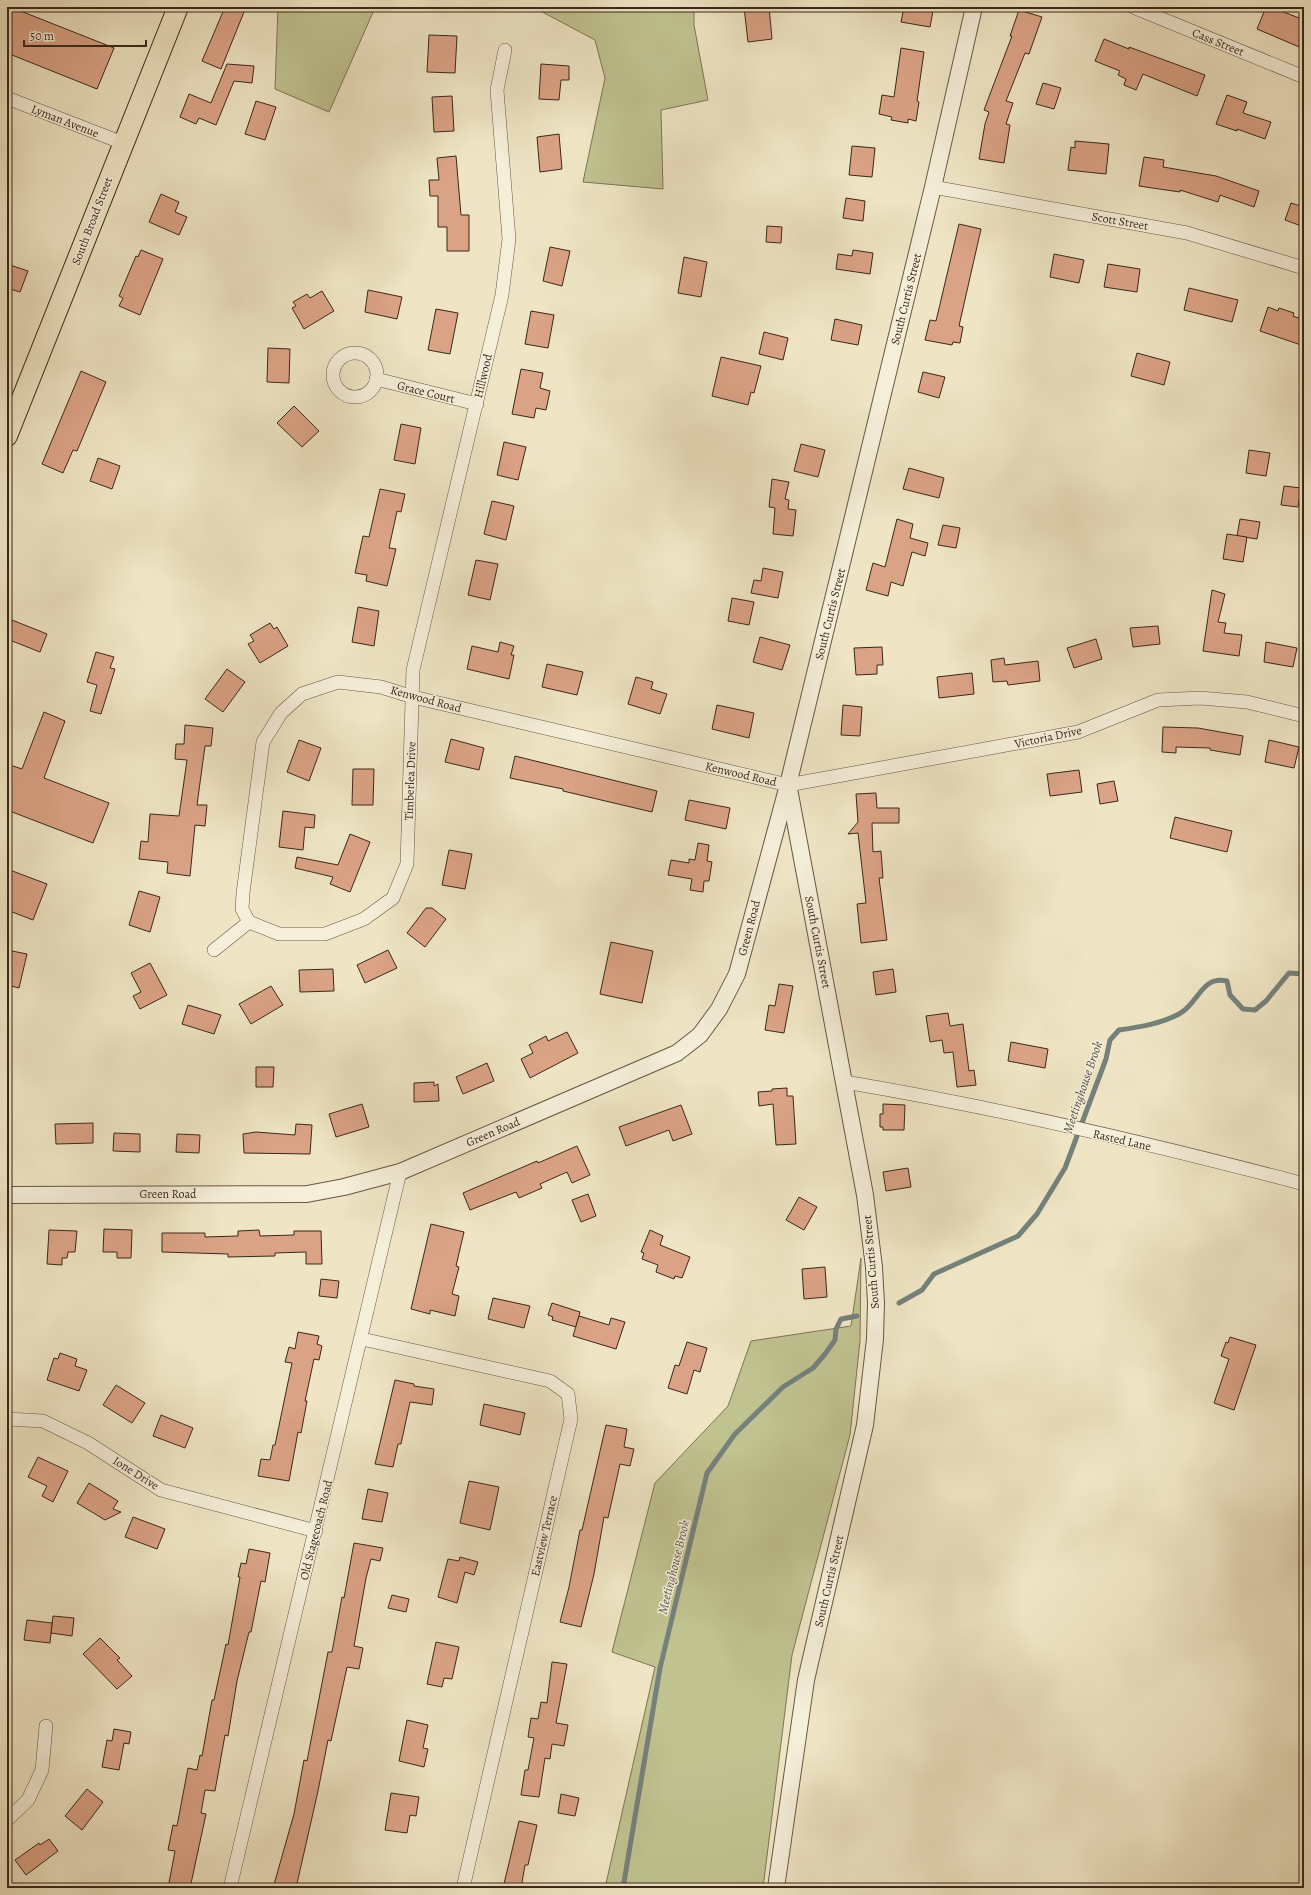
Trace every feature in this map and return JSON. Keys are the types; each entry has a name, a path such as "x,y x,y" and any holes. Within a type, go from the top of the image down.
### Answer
{"main road":[{"name":"South Broad Street","path":"7,436 178,7"}],"street":[{"name":"South Curtis Street","path":"776,1888 806,1680 865,1424 875,1339 876,1304 874,1267 865,1196 845,1082 788,785 933,187 974,7"},
{"name":"Cass Street","path":"1133,7 1304,77"},
{"name":"Hillwood","path":"413,697 414,670 502,295 509,239 506,185 498,120 497,90 505,50"},
{"name":"Lyman Avenue","path":"7,98 123,143"},
{"name":"Scott Street","path":"933,187 1187,233 1304,268"},
{"name":"Grace Court","path":"376,379 476,404"},
{"name":"Kenwood Road","path":"249,922 242,909 243,893 263,742 280,714 302,694 338,682 381,687 413,697 788,785"},
{"name":"Timberlea Drive","path":"249,922 279,934 325,934 364,919 393,898 407,864 413,697"},
{"name":"Victoria Drive","path":"788,785 1078,732 1158,700 1200,698 1247,702 1304,716"},
{"name":"Green Road","path":"7,1195 307,1194 400,1172 677,1053 700,1034 720,1009 737,974 788,785"},
{"path":"214,950 249,922"},
{"name":"Rasted Lane","path":"845,1082 1069,1127 1304,1184"},
{"name":"Old Stagecoach Road","path":"230,1888 362,1339 400,1172"},
{"name":"Eastview Terrace","path":"362,1339 550,1381 568,1394 571,1419 463,1888"},
{"name":"Ione Drive","path":"7,1419 43,1421 88,1443 161,1490 316,1531"},
{"path":"7,1820 28,1800 42,1770 46,1726"}],"green space":[{"path":"278,7 506,7 374,10 329,112 275,89"},
{"path":"533,7 694,7 694,25 708,100 661,110 663,189 583,182 605,78 595,40"},
{"path":"861,1258 860,1341 850,1435 792,1655 763,1888 605,1888 655,1667 612,1652 655,1483 728,1406 751,1341 851,1326"}],"building":[{"path":"225,7 246,7 221,69 202,61"},
{"path":"744,7 769,7 772,39 748,42"},
{"path":"904,7 929,7 929,10 933,11 930,27 901,22"},
{"path":"1266,7 1271,7 1304,20 1304,49 1257,29"},
{"path":"13,8 114,48 97,89 7,53 7,22"},
{"path":"1019,10 1042,17 1029,54 1025,53 1006,101 1013,103 1006,124 1010,125 1004,163 979,159 985,124 989,112 984,110 1012,36 1010,36"},
{"path":"429,35 457,36 455,73 427,72"},
{"path":"1104,39 1205,75 1197,96 1143,74 1136,90 1124,85 1126,79 1118,75 1120,71 1095,61"},
{"path":"901,48 924,52 917,101 919,102 916,121 908,119 908,123 891,120 892,117 879,114 882,95 894,97"},
{"path":"227,64 254,66 252,83 234,81 216,125 199,118 196,124 180,117 189,94 211,103"},
{"path":"541,64 569,66 569,80 561,80 559,100 539,99"},
{"path":"1043,83 1061,88 1054,109 1036,104"},
{"path":"1227,95 1247,102 1243,113 1271,122 1265,139 1237,129 1237,131 1216,124"},
{"path":"452,96 454,131 434,132 432,97"},
{"path":"256,101 276,107 265,140 245,134"},
{"path":"559,134 562,169 540,172 537,137"},
{"path":"1075,141 1109,144 1106,174 1068,170 1071,147 1075,148"},
{"path":"852,146 875,148 872,177 849,175"},
{"path":"456,156 461,215 469,215 469,251 447,251 447,227 438,227 438,196 430,196 429,180 439,180 437,158"},
{"path":"1144,157 1164,160 1163,167 1216,176 1259,191 1254,207 1220,195 1218,202 1180,190 1180,192 1139,186"},
{"path":"161,194 179,202 175,212 187,217 179,235 149,222"},
{"path":"846,198 865,201 863,221 843,218"},
{"path":"1291,203 1304,207 1304,227 1285,220"},
{"path":"959,224 981,229 959,326 963,327 960,343 953,342 952,345 925,340 930,320 936,321"},
{"path":"767,226 782,227 781,243 766,242"},
{"path":"550,247 570,251 562,286 543,281"},
{"path":"141,250 163,259 140,315 119,306 123,298 119,296 136,256 138,257"},
{"path":"853,250 873,253 870,274 836,269 838,254 852,256"},
{"path":"1054,254 1084,260 1079,283 1050,277"},
{"path":"684,257 707,262 701,297 678,293"},
{"path":"7,264 28,271 20,292 7,288"},
{"path":"1108,264 1140,269 1137,292 1104,287"},
{"path":"1189,288 1238,300 1232,322 1184,310"},
{"path":"368,290 402,297 397,319 365,312"},
{"path":"322,291 334,311 304,329 292,308 296,306 293,302 307,294 310,298"},
{"path":"1268,307 1278,311 1279,308 1294,313 1293,316 1304,320 1304,346 1260,331"},
{"path":"436,309 458,313 450,354 428,350"},
{"path":"531,311 554,315 548,348 525,344"},
{"path":"835,319 862,325 858,345 831,340"},
{"path":"764,332 788,338 783,360 759,354"},
{"path":"268,348 290,349 289,383 267,382"},
{"path":"1137,353 1170,362 1164,385 1131,376"},
{"path":"721,357 761,366 754,393 751,392 748,405 712,396"},
{"path":"521,369 543,373 540,388 550,391 546,410 536,408 534,418 512,414"},
{"path":"81,371 106,382 77,451 73,450 63,473 42,464"},
{"path":"923,372 945,377 939,398 918,392"},
{"path":"294,406 319,431 302,447 277,423"},
{"path":"401,424 421,428 415,464 394,460"},
{"path":"504,442 526,447 518,480 497,475"},
{"path":"801,444 825,450 818,477 794,471"},
{"path":"1249,450 1270,453 1266,476 1246,473"},
{"path":"98,458 120,466 112,489 90,481"},
{"path":"909,468 944,478 939,498 903,489"},
{"path":"772,479 789,482 785,499 789,500 788,509 796,510 793,536 773,534 775,508 769,507"},
{"path":"1284,486 1301,488 1298,507 1281,505"},
{"path":"380,489 405,494 401,512 397,511 389,548 396,549 387,586 366,581 367,575 355,573 363,536 369,537"},
{"path":"492,501 514,506 506,540 484,534"},
{"path":"897,519 913,524 910,538 928,543 925,556 912,552 903,586 891,582 888,596 866,590 873,563 885,567"},
{"path":"1240,519 1260,522 1257,539 1237,536"},
{"path":"943,525 960,528 956,548 938,545"},
{"path":"1227,534 1247,537 1243,562 1223,559"},
{"path":"476,560 498,564 490,600 468,595"},
{"path":"763,568 783,572 778,598 751,593 754,580 761,581"},
{"path":"1212,590 1225,594 1218,622 1226,623 1224,633 1242,635 1239,656 1203,651"},
{"path":"732,598 754,602 749,625 728,621"},
{"path":"358,607 379,611 374,646 352,642"},
{"path":"7,618 47,634 40,652 7,639"},
{"path":"270,623 274,629 277,627 288,646 260,663 248,644 254,641 250,635"},
{"path":"1158,626 1160,644 1133,647 1130,628"},
{"path":"760,637 790,645 782,670 753,662"},
{"path":"1096,639 1102,659 1074,668 1067,648"},
{"path":"500,642 514,646 511,655 514,655 509,679 467,669 472,646 498,652"},
{"path":"1266,642 1297,648 1293,667 1264,662"},
{"path":"882,647 883,665 877,665 877,674 856,675 854,648"},
{"path":"96,652 114,657 110,668 115,669 101,714 90,711 97,685 87,682"},
{"path":"1004,658 1005,665 1038,661 1040,681 1008,685 1007,681 993,682 991,660"},
{"path":"547,664 583,672 577,695 542,687"},
{"path":"227,669 245,682 223,712 205,699"},
{"path":"972,673 974,694 939,698 937,677"},
{"path":"636,677 653,682 651,689 667,694 660,714 628,704"},
{"path":"717,705 754,713 749,738 712,729"},
{"path":"843,705 862,707 860,736 841,735"},
{"path":"44,712 65,721 44,778 109,803 93,843 7,810 7,764 22,769"},
{"path":"185,725 213,728 211,746 205,746 197,805 207,805 205,826 195,825 190,876 167,873 168,862 139,859 141,841 148,842 150,814 179,816 187,760 175,759 176,744 184,744"},
{"path":"1163,727 1198,728 1243,736 1240,755 1210,750 1210,748 1176,747 1176,753 1162,752"},
{"path":"451,739 484,748 479,770 445,762"},
{"path":"299,740 321,748 309,781 287,772"},
{"path":"1269,740 1299,747 1294,768 1265,762"},
{"path":"515,756 657,791 652,812 563,791 563,789 510,778"},
{"path":"353,769 374,769 373,805 352,805"},
{"path":"1079,770 1082,792 1050,796 1047,774"},
{"path":"1114,781 1118,801 1100,804 1097,784"},
{"path":"876,793 877,808 899,808 899,823 872,823 873,852 881,851 883,878 879,878 887,940 861,943 857,904 866,903 858,833 848,834 858,822 856,794"},
{"path":"689,800 730,808 726,829 685,820"},
{"path":"283,811 315,815 314,828 305,827 303,850 279,847"},
{"path":"1175,817 1232,831 1227,852 1170,838"},
{"path":"350,834 370,842 350,892 330,884 333,877 295,868 297,857 338,865"},
{"path":"698,843 709,845 707,861 712,862 709,881 704,881 703,892 690,890 692,879 668,875 671,860 689,863 689,859 695,860"},
{"path":"449,850 472,854 465,889 442,885"},
{"path":"7,869 47,884 33,920 7,910"},
{"path":"139,891 160,897 150,932 129,925"},
{"path":"426,908 432,908 446,919 425,947 407,933"},
{"path":"611,942 653,951 642,1003 600,994"},
{"path":"7,950 27,954 19,988 7,985"},
{"path":"388,950 397,968 365,983 357,965"},
{"path":"150,963 167,995 140,1009 133,996 141,992 131,973"},
{"path":"333,969 334,991 300,992 299,970"},
{"path":"893,969 896,992 876,995 873,972"},
{"path":"779,984 793,986 784,1033 765,1030 769,1005 775,1006"},
{"path":"271,986 283,1005 251,1024 239,1004"},
{"path":"188,1005 221,1015 214,1034 182,1024"},
{"path":"948,1013 950,1026 963,1024 969,1071 974,1070 976,1085 957,1087 953,1052 944,1053 942,1040 930,1042 926,1016"},
{"path":"567,1032 578,1053 530,1078 521,1059 533,1053 529,1045 546,1036 548,1041"},
{"path":"1011,1042 1048,1049 1045,1068 1008,1061"},
{"path":"487,1063 494,1081 463,1094 456,1077"},
{"path":"256,1067 274,1067 273,1087 256,1087"},
{"path":"434,1082 434,1086 438,1084 439,1101 414,1102 414,1083"},
{"path":"787,1088 787,1096 793,1096 796,1144 776,1145 773,1104 759,1106 758,1092"},
{"path":"362,1104 369,1127 336,1137 329,1114"},
{"path":"883,1104 905,1105 904,1130 883,1130 883,1127 880,1127 880,1114 883,1114"},
{"path":"681,1105 692,1134 673,1141 669,1130 626,1146 619,1127"},
{"path":"93,1123 93,1143 56,1144 55,1124"},
{"path":"296,1124 312,1125 310,1154 244,1153 243,1134 256,1132 295,1135"},
{"path":"114,1133 140,1134 140,1152 113,1151"},
{"path":"177,1134 200,1135 199,1153 176,1152"},
{"path":"577,1146 590,1175 572,1183 567,1172 540,1184 542,1188 519,1198 516,1192 470,1210 463,1193 537,1161 538,1163"},
{"path":"908,1168 911,1187 886,1191 883,1172"},
{"path":"588,1194 596,1216 581,1222 572,1200"},
{"path":"799,1197 817,1207 804,1230 786,1220"},
{"path":"431,1224 464,1232 456,1266 459,1267 452,1294 459,1296 455,1316 430,1310 430,1314 411,1309"},
{"path":"104,1229 132,1230 131,1258 117,1258 117,1252 103,1252"},
{"path":"49,1230 77,1231 75,1252 68,1252 67,1258 62,1258 62,1265 47,1264"},
{"path":"259,1230 260,1236 294,1235 294,1231 321,1231 322,1264 306,1264 306,1252 275,1253 275,1256 228,1257 228,1254 162,1252 162,1233 205,1233 205,1237 238,1236 238,1231"},
{"path":"650,1230 663,1236 660,1245 690,1257 682,1278 675,1276 674,1279 656,1272 658,1265 642,1259 644,1253 641,1252"},
{"path":"825,1267 827,1297 804,1299 802,1269"},
{"path":"321,1279 339,1281 337,1298 319,1296"},
{"path":"493,1298 530,1306 524,1328 488,1319"},
{"path":"552,1303 580,1312 576,1327 552,1320 553,1317 548,1315"},
{"path":"579,1316 609,1325 611,1318 625,1322 616,1349 573,1336"},
{"path":"298,1332 319,1336 317,1344 322,1346 319,1360 314,1359 305,1401 307,1401 301,1433 298,1432 289,1481 258,1476 261,1459 270,1460 273,1445 275,1445 292,1363 285,1362 289,1347 295,1349"},
{"path":"1230,1337 1256,1345 1234,1410 1214,1403 1229,1359 1221,1356 1226,1342 1228,1343"},
{"path":"687,1342 707,1348 700,1372 694,1370 687,1394 668,1388 675,1365 679,1366"},
{"path":"60,1353 77,1359 75,1366 87,1370 79,1391 47,1380 54,1358 58,1359"},
{"path":"395,1380 414,1384 414,1386 434,1389 432,1405 410,1402 401,1444 398,1444 393,1467 375,1464"},
{"path":"116,1385 145,1403 132,1423 103,1405"},
{"path":"484,1404 525,1413 520,1435 480,1425"},
{"path":"161,1415 193,1428 185,1448 153,1436"},
{"path":"606,1425 627,1429 624,1447 634,1449 630,1466 620,1464 608,1518 604,1517 594,1574 581,1627 560,1622 569,1587 580,1530 582,1530"},
{"path":"38,1457 68,1471 53,1502 42,1496 47,1486 28,1477"},
{"path":"469,1481 499,1487 490,1530 460,1523"},
{"path":"89,1483 118,1501 113,1509 121,1512 105,1520 77,1503"},
{"path":"368,1489 388,1493 382,1522 362,1519"},
{"path":"133,1517 165,1529 157,1549 125,1537"},
{"path":"354,1543 383,1548 380,1561 371,1559 366,1578 354,1646 363,1648 359,1669 347,1667 331,1741 328,1740 296,1888 273,1888 294,1814 304,1760 307,1761 328,1652 332,1652"},
{"path":"249,1549 270,1553 265,1582 261,1581 251,1632 249,1632 237,1681 228,1736 225,1735 215,1791 205,1790 201,1813 206,1814 190,1888 168,1888 175,1851 168,1850 173,1825 177,1826 188,1768 197,1770 200,1755 202,1756 212,1700 214,1700 226,1644 228,1645 240,1577 238,1577 241,1563 246,1564"},
{"path":"460,1557 478,1562 474,1575 465,1572 457,1603 438,1597 448,1559 459,1561"},
{"path":"392,1595 409,1599 406,1612 388,1608"},
{"path":"53,1616 74,1618 72,1636 51,1633"},
{"path":"27,1620 52,1623 50,1643 24,1640"},
{"path":"100,1638 120,1658 117,1660 132,1676 117,1689 83,1654"},
{"path":"436,1642 459,1647 452,1679 444,1678 442,1687 427,1684"},
{"path":"552,1662 567,1664 556,1723 568,1725 564,1746 552,1744 550,1759 545,1758 539,1797 521,1795 525,1770 528,1770 534,1738 528,1737 531,1718 538,1719 541,1702 547,1703"},
{"path":"407,1720 428,1725 423,1748 428,1749 424,1767 399,1761"},
{"path":"114,1729 131,1732 129,1744 124,1743 119,1770 102,1767 107,1740 112,1741"},
{"path":"87,1789 103,1802 82,1830 65,1816"},
{"path":"391,1793 419,1797 416,1816 410,1815 407,1833 385,1830"},
{"path":"561,1794 579,1798 575,1816 558,1813"},
{"path":"519,1821 537,1825 528,1865 525,1865 521,1888 503,1888"},
{"path":"49,1839 58,1851 26,1875 15,1860 39,1843 40,1845"}],"waterway":[{"name":"Meetinghouse Brook","path":"899,1303 922,1290 934,1274 1018,1236 1037,1214 1065,1168 1106,1059 1110,1040 1119,1030 1157,1023 1179,1014 1191,1004 1205,986 1218,980 1227,981 1230,995 1243,1009 1255,1010 1266,1001 1289,973 1304,974"},
{"name":"Meetinghouse Brook","path":"623,1888 660,1668 707,1473 735,1434 783,1387 813,1368 835,1340 836,1329 841,1319 857,1316"}]}
